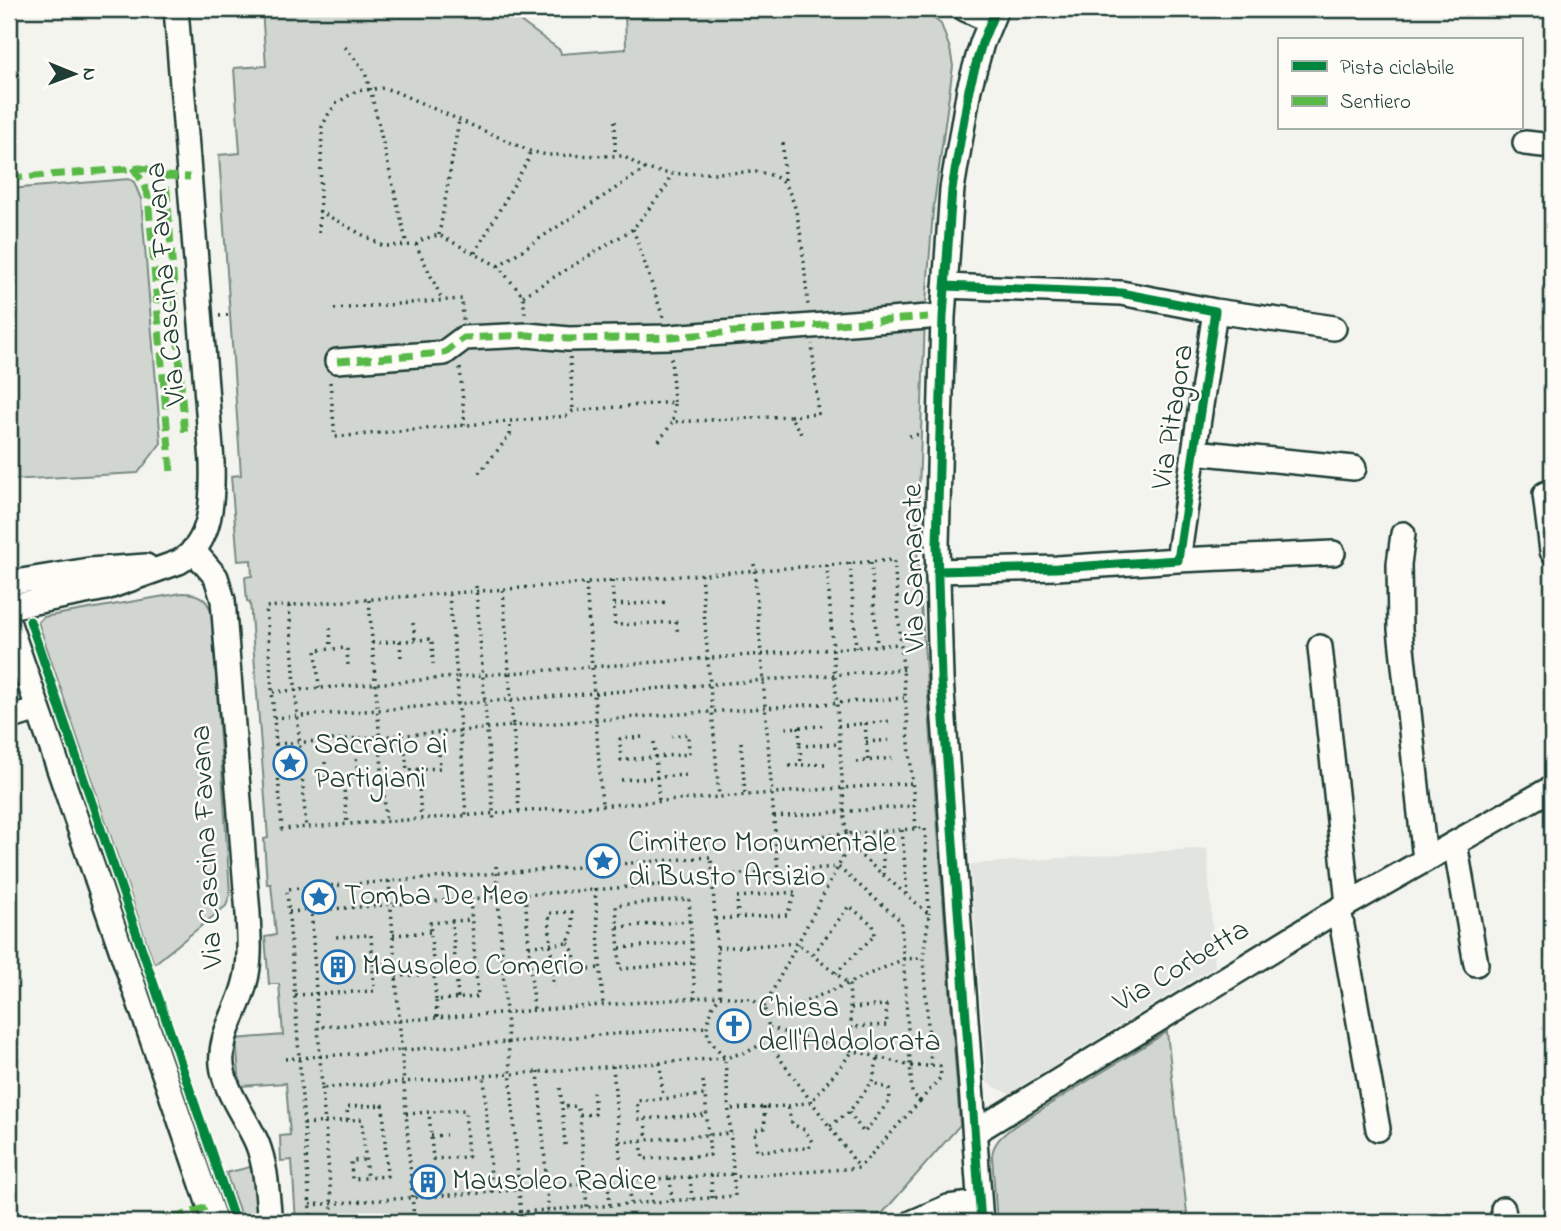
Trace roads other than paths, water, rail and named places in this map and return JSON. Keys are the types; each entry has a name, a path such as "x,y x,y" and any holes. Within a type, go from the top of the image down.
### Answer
{"street":[{"name":"Via Cascina Favana","path":"176,9 212,470 212,497 207,523 181,559 217,579 223,600 248,914 248,959 246,983 223,1041 222,1064 227,1084 261,1157 270,1222"},
{"path":"965,9 993,15"},
{"name":"Via Samarate","path":"980,1212 941,679 937,571 945,286 950,216 958,144 969,89 993,15"},
{"path":"1525,142 1552,146"},
{"name":"Via Pitagora","path":"945,286 1121,293 1215,311 1334,328"},
{"name":"Via Pitagora","path":"1178,560 1215,311"},
{"path":"334,371 444,353 461,340 528,335 568,339 670,337 928,317"},
{"name":"Via Pitagora","path":"1194,452 1354,468"},
{"path":"1545,494 1552,551"},
{"path":"1403,534 1399,564 1400,629 1425,860"},
{"path":"937,571 1057,568 1334,553"},
{"path":"9,583 181,559"},
{"path":"9,607 106,588 181,559"},
{"path":"9,624 215,1222"},
{"path":"1320,647 1344,906 1378,1129"},
{"path":"9,718 38,709"},
{"name":"Via Corbetta","path":"975,1132 1344,906 1552,788"},
{"path":"1455,843 1476,964"},
{"path":"913,1222 948,1207 980,1212"}],"place":[{"name":"Sacrario ai Partigiani","path":"290,763"},
{"name":"Cimitero Monumentale di Busto Arsizio","path":"603,861"},
{"name":"Tomba De Meo","path":"319,897"},
{"name":"Mausoleo Comerio","path":"338,967"},
{"name":"Chiesa dell'Addolorata","path":"734,1026"},
{"name":"Mausoleo Radice","path":"428,1182"}]}
